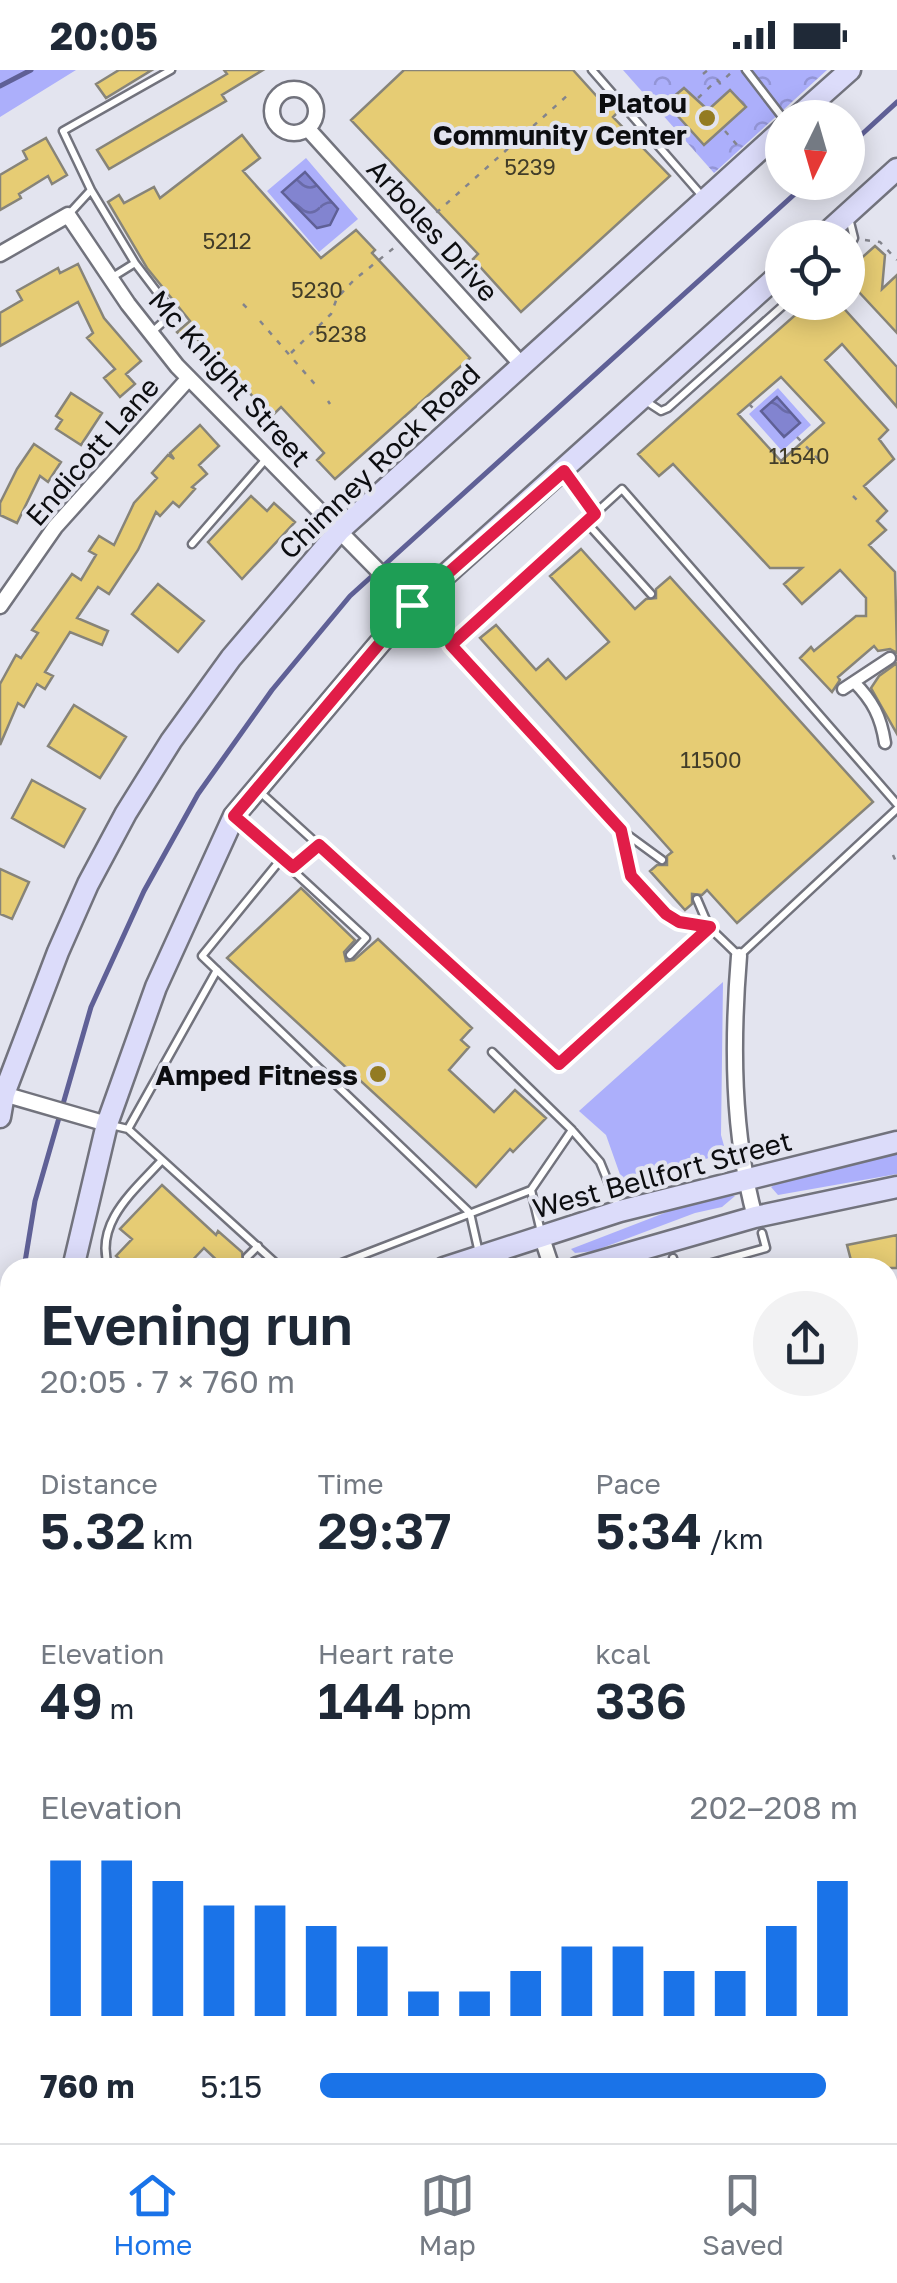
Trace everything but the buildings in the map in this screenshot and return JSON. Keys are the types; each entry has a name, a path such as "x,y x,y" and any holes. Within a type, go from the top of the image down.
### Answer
{"main road":[{"path":"816,100 850,70"},
{"name":"Chimney Rock Road","path":"0,1116 2,1094 88,884 171,741 230,658 340,530 765,145"},
{"path":"842,220 897,169"},
{"path":"75,1258 107,1124 156,987 234,816 412,605 765,287"},
{"name":"West Bellfort Street","path":"470,1258 744,1178 897,1142"},
{"path":"619,1258 759,1225 897,1186"}],"street":[{"name":"Arboles Drive","path":"308,129 521,364"},
{"path":"0,254 68,215"},
{"name":"Mc Knight Street","path":"68,215 110,278 188,378 412,605"},
{"name":"Endicott Lane","path":"0,606 55,527 188,378"},
{"path":"844,689 890,658"},
{"path":"854,682 878,712 885,743"},
{"path":"739,956 738,1132 744,1178 759,1225"},
{"path":"2,1094 107,1124"},
{"path":"541,1235 549,1258"}],"lane":[{"path":"151,332 173,313 136,263 91,190 63,131 171,70"},
{"path":"592,70 705,200"},
{"path":"746,70 769,100"},
{"path":"68,215 91,190"},
{"path":"848,214 850,220"},
{"path":"110,278 136,263"},
{"path":"642,399 660,412 668,408 767,320"},
{"path":"192,544 267,458"},
{"path":"564,471 595,514"},
{"path":"451,645 622,490 897,806 739,956 710,927 697,899"},
{"path":"586,522 651,594"},
{"path":"412,605 621,830 662,860"},
{"path":"257,789 559,1064 710,927"},
{"path":"234,816 366,938 350,955"},
{"path":"621,830 631,876 666,914 679,922 710,927"},
{"path":"293,867 319,845"},
{"path":"282,858 202,956 470,1214 480,1254"},
{"path":"128,1129 216,970"},
{"path":"492,1052 600,1162 620,1212"},
{"path":"107,1124 128,1129 271,1258"},
{"path":"355,1258 531,1190 572,1130"},
{"path":"106,1258 109,1225 116,1210 162,1160"},
{"path":"531,1190 541,1235"},
{"path":"730,1258 766,1248 759,1225"},
{"path":"247,1257 258,1246"}],"path":[{"path":"704,74 708,70"},
{"path":"698,98 735,70"},
{"path":"291,353 332,314 337,298 354,280 407,239 569,94"},
{"path":"725,131 742,150"},
{"path":"865,240 880,242 897,260"},
{"path":"243,304 250,311"},
{"path":"260,321 319,389"},
{"path":"750,404 754,409"},
{"path":"798,437 822,462"},
{"path":"853,496 861,504"},
{"path":"894,855 897,864"}],"green space":[{"path":"0,70 76,70 0,117"},
{"path":"623,70 827,70 794,100 765,100 765,127 714,173"},
{"path":"306,158 358,219 319,252 267,191"},
{"path":"778,388 811,425 782,451 749,414"},
{"path":"723,982 721,1135 726,1153 623,1183 606,1135 579,1111"},
{"path":"897,1154 897,1174 778,1195 771,1187 796,1173"},
{"path":"735,1196 722,1207 695,1213 594,1251 575,1253 571,1249 698,1200"}],"water":[{"path":"305,172 338,209 330,225 317,228 282,192"},
{"path":"777,397 800,423 784,437 761,411"}],"waterway":[{"path":"0,86 31,70"},
{"path":"865,131 897,102"},
{"path":"26,1258 35,1201 91,1007 144,891 198,794 272,690 350,596 788,200"}],"place":[{"name":"Platou Community Center","path":"707,118"},
{"name":"Amped Fitness","path":"378,1074"}],"route":[{"path":"564,471 595,514 451,645 621,830 631,876 666,914 679,922 710,927 559,1064 319,845 293,867 234,816 412,605 564,471"}]}
